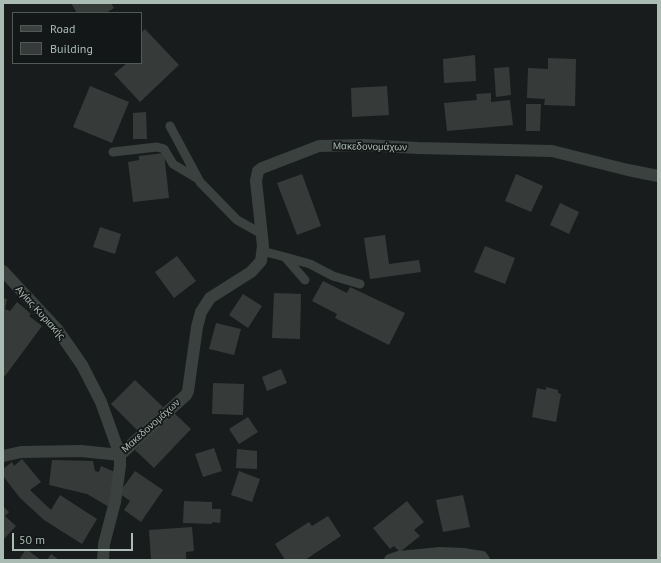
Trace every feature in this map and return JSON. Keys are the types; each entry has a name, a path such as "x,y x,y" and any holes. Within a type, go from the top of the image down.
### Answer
{"street":[{"name":"Μακεδονομάχων","path":"3,456 21,452 82,451 120,455 186,395 188,391 197,327 201,312 210,298 251,272 260,261 263,246 256,181 258,172 262,168 319,146 364,145 418,148 552,151 658,176"},
{"name":"Αγίας Κυριακής","path":"3,272 58,329 82,365 101,402 120,455 115,502 104,544 103,560"},
{"path":"390,560 399,557 440,553 482,557 484,560"}],"lane":[{"path":"170,126 199,180"},
{"path":"112,152 157,147 164,149 173,164 199,180 237,220 262,234"},
{"path":"262,251 310,264 334,276 360,284"},
{"path":"285,257 305,280"}],"building":[{"path":"71,3 111,3 114,8 108,12 76,12"},
{"path":"145,29 179,65 140,102 114,74 126,64 142,64 142,32"},
{"path":"475,55 476,81 444,83 443,59"},
{"path":"548,58 576,59 575,106 544,105 545,99 527,98 528,68 548,69"},
{"path":"509,67 511,95 496,97 494,68"},
{"path":"90,86 129,102 112,143 73,127"},
{"path":"387,86 389,115 352,117 351,88"},
{"path":"491,93 491,102 510,100 513,125 447,131 444,103 477,100 476,94"},
{"path":"526,104 541,104 540,131 526,131"},
{"path":"146,112 147,139 133,139 133,113"},
{"path":"164,153 169,198 133,202 128,162 139,160 139,156"},
{"path":"302,174 321,226 297,235 277,183"},
{"path":"516,174 543,186 531,212 505,201"},
{"path":"560,203 579,212 569,234 550,225"},
{"path":"100,227 121,234 115,254 93,247"},
{"path":"385,235 389,264 419,260 421,272 370,279 364,238"},
{"path":"485,246 515,258 505,284 474,272"},
{"path":"177,256 196,281 174,298 155,272"},
{"path":"323,281 347,293 350,287 405,313 389,345 335,318 337,314 312,301"},
{"path":"274,293 301,294 300,339 272,338"},
{"path":"243,294 262,306 248,328 229,315"},
{"path":"3,298 7,299 5,309 10,311 17,302 31,314 29,316 42,326 5,376 3,375"},
{"path":"216,323 241,329 234,355 209,349"},
{"path":"281,369 287,383 267,391 262,377"},
{"path":"135,380 163,407 139,432 111,404"},
{"path":"213,383 244,384 243,415 212,414"},
{"path":"546,387 558,390 558,393 561,394 556,422 532,417 537,388 546,390"},
{"path":"172,411 191,429 154,468 135,450"},
{"path":"248,417 258,432 239,444 229,429"},
{"path":"214,448 222,471 203,477 195,454"},
{"path":"237,449 257,451 257,469 236,468"},
{"path":"22,459 41,482 30,490 51,510 60,495 97,519 82,544 44,520 20,498 3,476 3,469 12,462 14,466"},
{"path":"52,460 93,461 95,471 99,472 101,466 117,473 109,507 87,494 49,485"},
{"path":"135,471 163,490 141,522 124,510 130,501 119,493"},
{"path":"239,471 260,479 252,502 231,495"},
{"path":"463,495 470,527 443,532 436,500"},
{"path":"184,501 212,502 212,509 221,509 220,523 183,523"},
{"path":"407,501 424,522 414,530 420,536 400,552 394,546 390,549 373,528"},
{"path":"3,506 9,512 5,516 16,526 3,540"},
{"path":"328,516 341,536 305,560 285,560 275,544 309,522 312,526"},
{"path":"192,527 194,551 186,552 186,560 151,560 149,530"},
{"path":"26,549 41,560 19,560"},
{"path":"51,554 59,560 47,560"}]}
